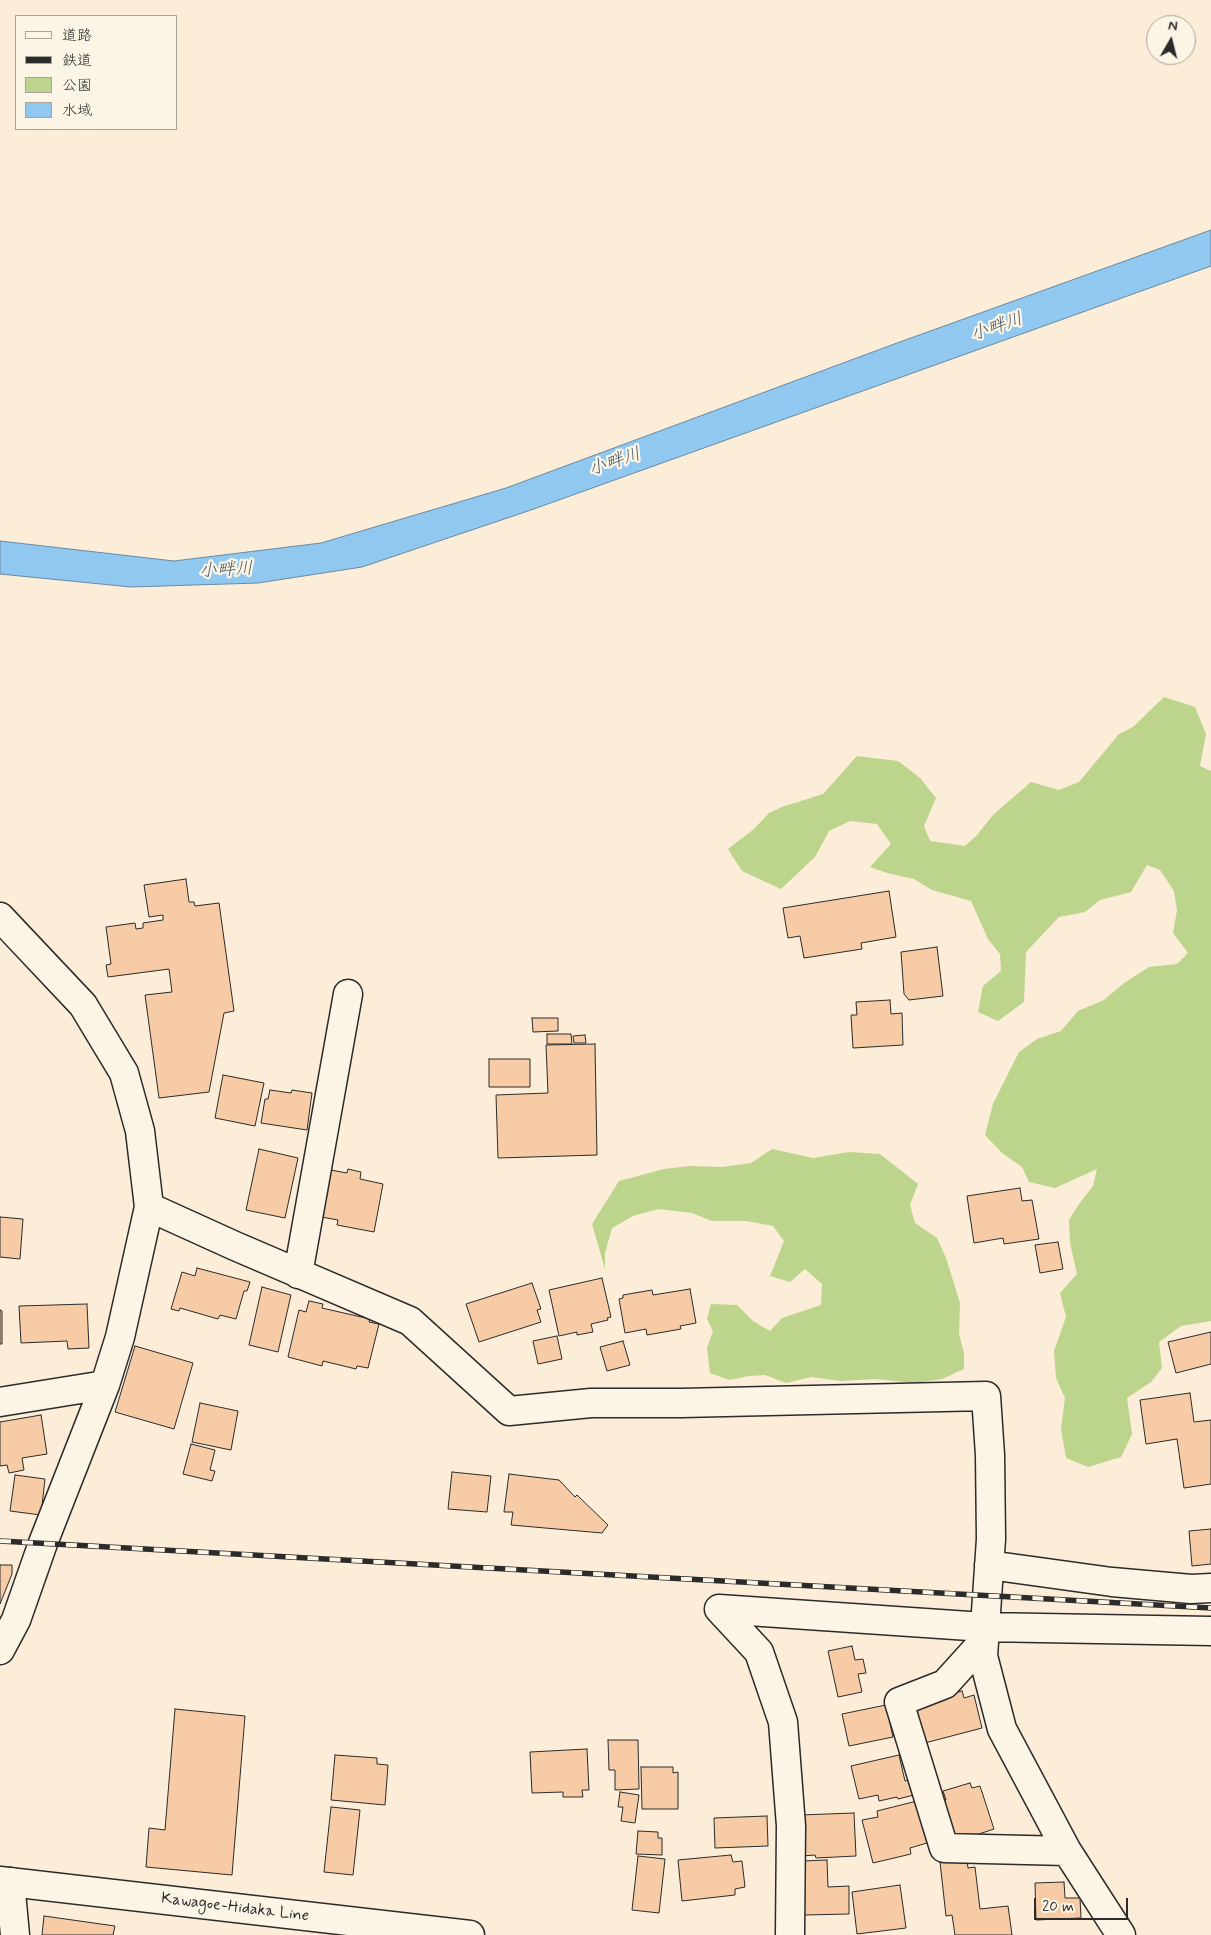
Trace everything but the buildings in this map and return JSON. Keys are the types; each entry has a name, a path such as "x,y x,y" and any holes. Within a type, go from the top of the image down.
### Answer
{"street":[{"path":"0,917 83,1005 124,1073 140,1131 149,1207 120,1337 105,1385 43,1543 16,1620 0,1650"},
{"path":"298,1274 348,994"},
{"path":"149,1207 298,1274 410,1321 509,1411 591,1403 681,1403 986,1396 990,1455 989,1565 983,1656 1002,1729 1067,1852 1121,1935"},
{"path":"0,1402 105,1385"},
{"path":"989,1565 1112,1582 1191,1589 1211,1588"},
{"path":"790,1935 791,1826 783,1722 760,1652 720,1609 984,1635 1211,1630"},
{"path":"984,1635 945,1684 899,1702 944,1848 1067,1852"},
{"path":"5,1882 15,1935"},
{"name":"Kawagoe-Hidaka Line","path":"5,1882 470,1935"}],"green space":[{"path":"1164,697 1195,707 1206,734 1200,766 1211,771 1211,1321 1181,1326 1159,1342 1162,1368 1151,1382 1127,1398 1132,1434 1121,1457 1088,1467 1066,1458 1061,1429 1065,1398 1056,1378 1054,1351 1066,1317 1060,1293 1077,1274 1070,1243 1069,1220 1093,1186 1097,1169 1055,1188 1029,1182 1022,1167 1002,1153 985,1135 993,1104 1019,1052 1037,1039 1061,1031 1078,1011 1104,1000 1124,983 1149,967 1177,964 1188,953 1173,933 1177,910 1174,891 1160,870 1147,865 1131,892 1100,900 1085,912 1059,917 1026,952 1024,1002 998,1021 978,1012 983,986 1001,971 1000,954 988,939 971,901 932,890 914,879 870,867 891,844 877,824 850,821 829,831 815,857 781,889 742,871 728,849 754,829 769,813 823,794 857,756 898,761 920,778 936,798 924,826 930,841 965,846 977,835 993,815 1031,782 1059,790 1079,782 1119,734 1133,727"},
{"path":"772,1149 813,1158 849,1152 880,1154 918,1184 910,1205 915,1223 937,1238 946,1258 960,1303 959,1334 964,1353 964,1369 942,1379 915,1383 876,1379 841,1381 811,1377 786,1383 765,1375 729,1380 710,1373 707,1348 713,1331 707,1319 711,1304 737,1305 753,1321 770,1331 782,1318 821,1305 822,1284 805,1269 790,1282 770,1276 784,1241 773,1226 746,1221 712,1221 692,1213 658,1209 633,1216 612,1228 605,1253 605,1269 592,1224 619,1181 664,1169 690,1166 722,1167 751,1163"}],"water":[{"name":"小畔川","path":"1211,230 1211,266 531,510 362,567 258,583 131,587 0,574 0,541 174,561 321,543 506,488 897,343"}],"railway":[{"path":"0,1541 1211,1608"}]}
